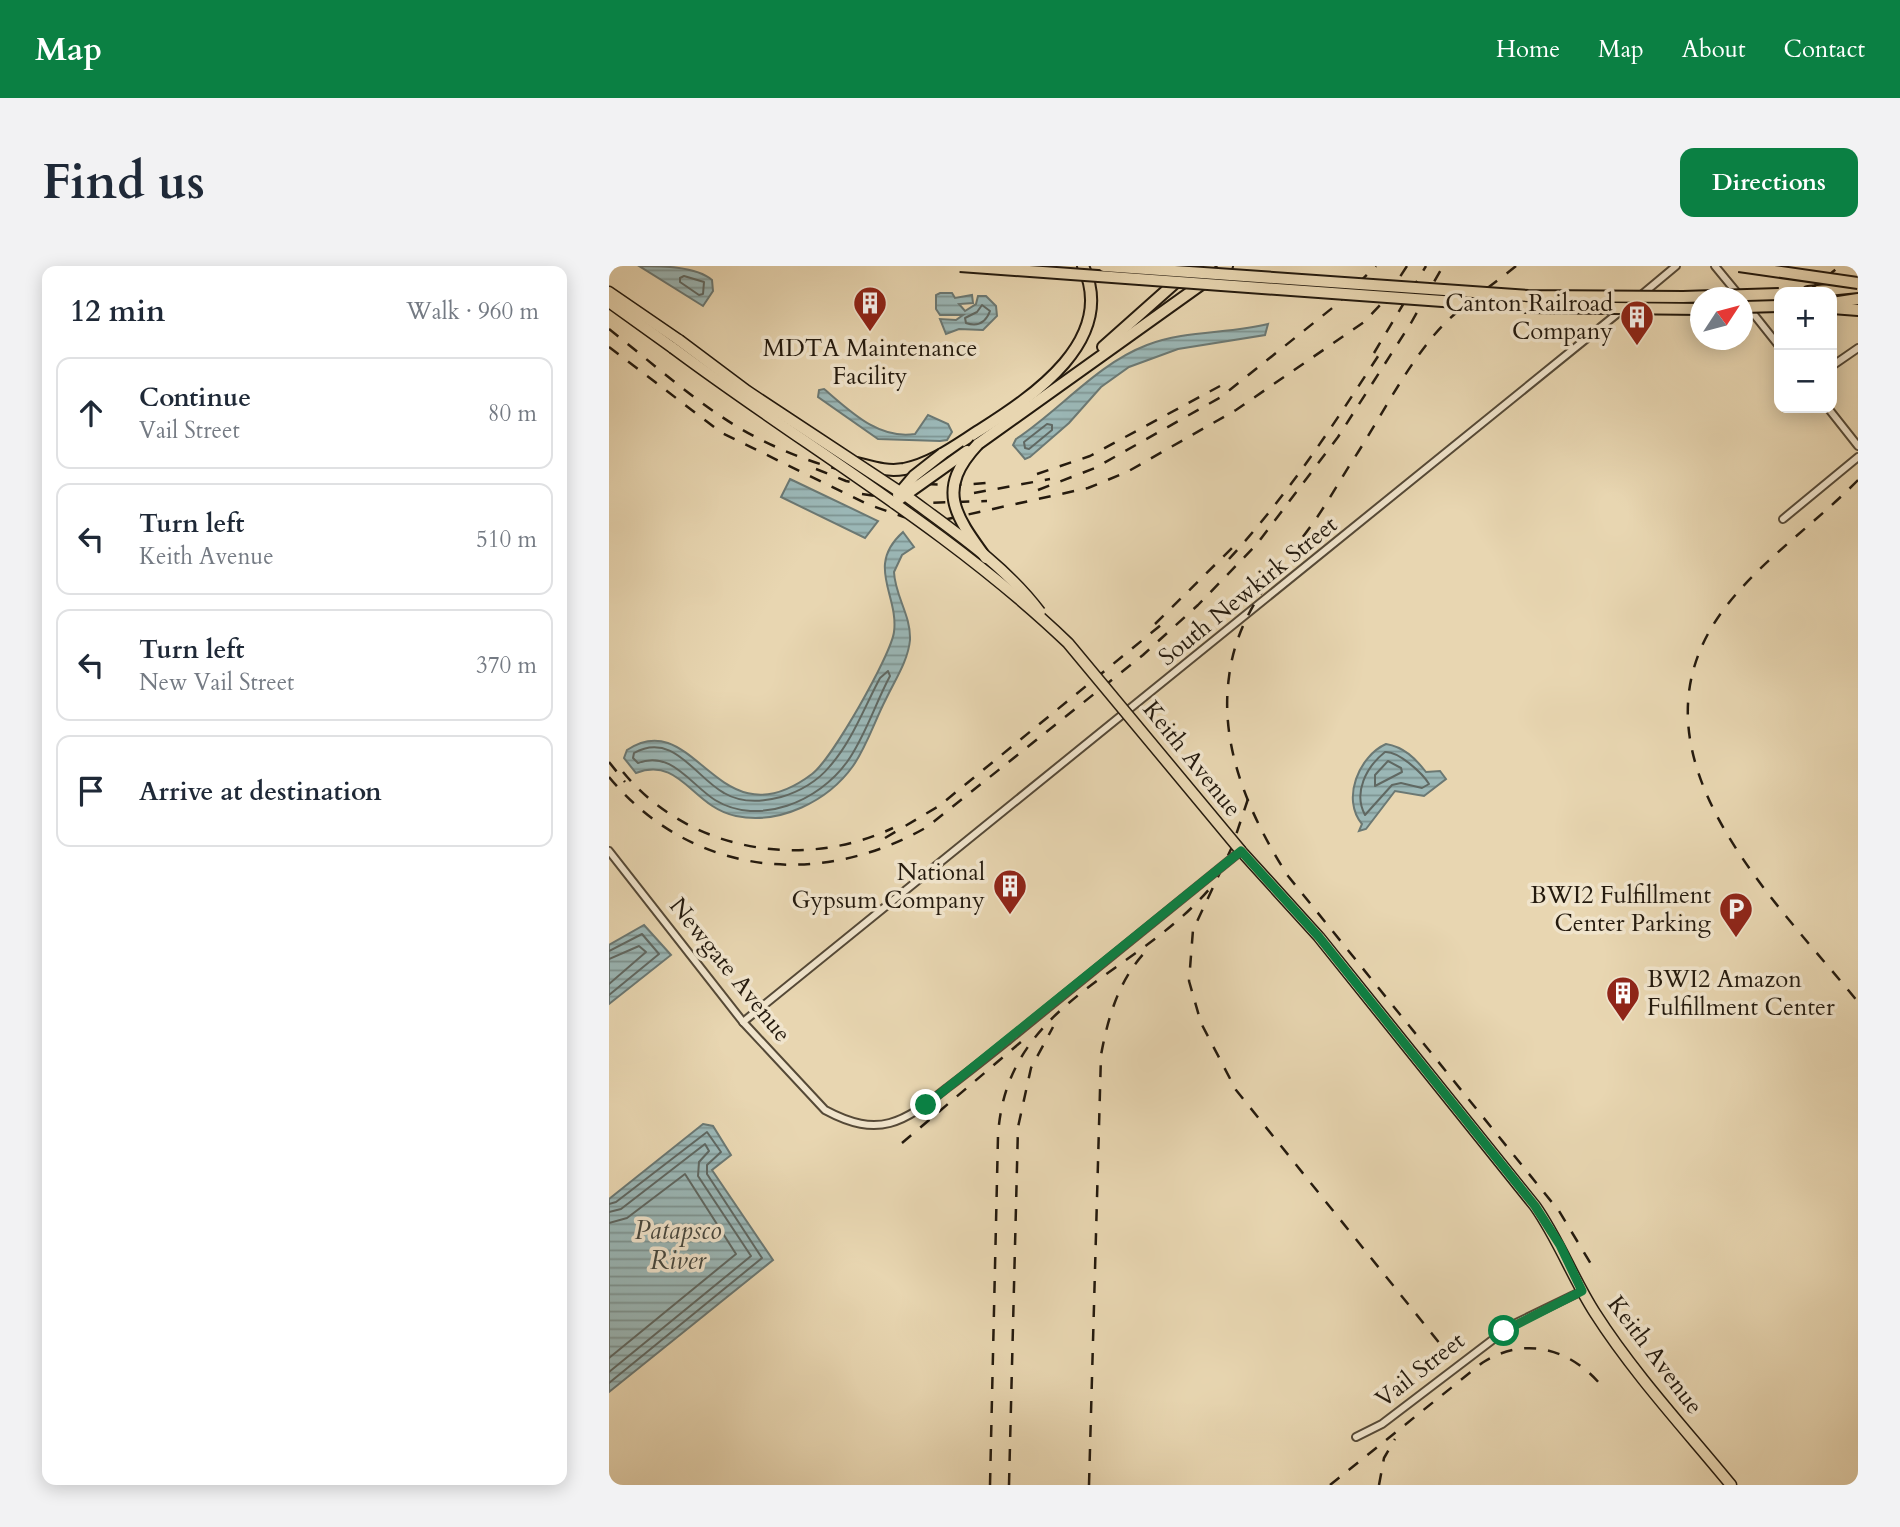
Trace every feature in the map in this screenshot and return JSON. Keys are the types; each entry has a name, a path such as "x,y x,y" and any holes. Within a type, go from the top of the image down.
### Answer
{"highway":[{"path":"960,266 1512,306 1690,309"},
{"path":"903,494 914,476 1039,389 1070,357 1084,331 1090,301 1083,266"},
{"path":"1104,266 1528,296 1683,297 1774,293"},
{"path":"1058,385 1194,266"},
{"path":"894,503 903,494 978,444 1227,266"},
{"path":"1739,266 1858,285"},
{"path":"1837,288 1858,285"},
{"path":"1837,304 1858,299"},
{"path":"1753,307 1774,306"},
{"path":"1837,306 1858,310"},
{"path":"978,444 957,469 952,491 959,517 986,558"},
{"path":"857,463 892,470 920,464 942,454"}],"main road":[{"name":"Keith Avenue","path":"609,292 759,412 975,561 1068,642 1241,851 1356,984 1535,1206 1560,1245 1582,1291 1616,1344 1731,1485"},
{"name":"Keith Avenue","path":"609,302 903,494 986,558 1026,593 1051,626"}],"street":[{"name":"South Newkirk Street","path":"743,1022 1126,715 1676,266"},
{"path":"1715,266 1732,287"},
{"path":"1753,314 1774,340"},
{"path":"1837,363 1858,348"},
{"path":"1832,413 1858,446"},
{"path":"1783,519 1858,457"},
{"name":"Keith Avenue","path":"1126,715 1217,825"},
{"name":"Newgate Avenue","path":"609,851 743,1022 825,1110 860,1124 885,1124 905,1119 1007,1041 1241,851"},
{"name":"Vail Street","path":"1356,1437 1382,1424 1512,1325 1582,1291"}],"water":[{"path":"639,266 697,272 712,280 713,291 703,306"},
{"path":"952,293 955,298 972,295 973,303 959,304 965,311 976,304 978,296 986,296 996,306 997,316 983,330 959,329 946,334 940,319 956,320 963,315 940,315 936,309 936,295"},
{"path":"1268,324 1265,335 1178,349 1129,367 1101,387 1069,423 1030,457 1025,459 1013,445 1016,439 1095,375 1129,353 1176,337"},
{"path":"824,389 865,422 877,428 901,435 915,434 928,415 948,424 952,432 947,440 940,441 878,439 818,397 819,390"},
{"path":"790,479 878,521 865,538 781,497"},
{"path":"903,532 914,547 902,555 894,572 910,631 907,655 867,742 843,779 817,800 802,808 769,817 753,818 721,811 664,771 636,773 624,758 627,750 651,741 672,744 730,786 753,794 780,792 812,774 846,729 890,644 894,632 894,618 886,581 886,557"},
{"path":"1386,744 1409,754 1426,772 1440,771 1446,779 1424,796 1395,791 1366,829 1359,831 1362,824 1353,803 1356,779 1368,758"},
{"path":"644,925 671,955 609,1004 609,945"},
{"name":"Patapsco River","path":"703,1124 713,1126 731,1155 712,1170 773,1260 609,1392 609,1199"}],"railway":[{"path":"1038,490 1095,468 1221,397 1336,305 1376,266"},
{"path":"609,347 722,433 867,504 904,517 943,520 1088,488 1127,472 1236,410 1364,322 1385,300 1407,266"},
{"path":"1374,353 1426,266"},
{"path":"609,777 642,810 678,835 717,853 758,862 801,865 843,859 886,847 927,827 1143,655 1198,605 1257,544 1338,437 1411,323 1443,266"},
{"path":"1516,266 1453,316 1435,334 1401,381 1317,517 1279,567 1247,618 1233,656 1227,704 1229,730 1241,781 1250,806 1288,876 1559,1211 1591,1264"},
{"path":"1813,287 1840,266"},
{"path":"609,329 707,407 751,435 782,450 849,472 883,479 918,484 986,483"},
{"path":"1229,559 1292,483 1384,347"},
{"path":"1037,474 1090,456 1220,386"},
{"path":"816,469 846,481 880,488"},
{"path":"974,493 1050,479"},
{"path":"1858,480 1771,558 1724,609 1696,663 1688,716 1697,769 1719,820 1750,869 1858,1002"},
{"path":"862,494 922,503 987,501"},
{"path":"1155,624 1232,548"},
{"path":"885,838 939,806 1167,620"},
{"path":"609,762 625,782"},
{"path":"623,772 650,799 680,820 713,836 748,846 785,850 822,848 858,841 893,828"},
{"path":"1248,799 1232,847 1193,930 1189,981 1201,1023 1236,1090 1445,1350"},
{"path":"990,1485 998,1136 1007,1089 1025,1051 1051,1020 1082,992 1185,914 1215,882"},
{"path":"1089,1485 1101,1055 1116,999 1129,973 1147,950"},
{"path":"1009,1485 1018,1127 1031,1068 1053,1027"},
{"path":"902,1143 1028,1036"},
{"path":"1330,1485 1482,1363 1499,1354 1533,1348 1564,1356 1593,1376 1605,1390"},
{"path":"1379,1485 1384,1458 1395,1439"}],"place":[{"name":"MDTA Maintenance Facility","path":"870,333"},
{"name":"Canton Railroad Company","path":"1637,347"},
{"name":"National Gypsum Company","path":"1010,916"},
{"name":"BWI2 Fulfillment Center Parking","path":"1736,939"},
{"name":"BWI2 Amazon Fulfillment Center","path":"1623,1023"}],"route":[{"path":"926,1105 1185,899 1241,851 1319,937 1535,1206 1560,1245 1582,1291 1537,1311 1504,1331"}]}
